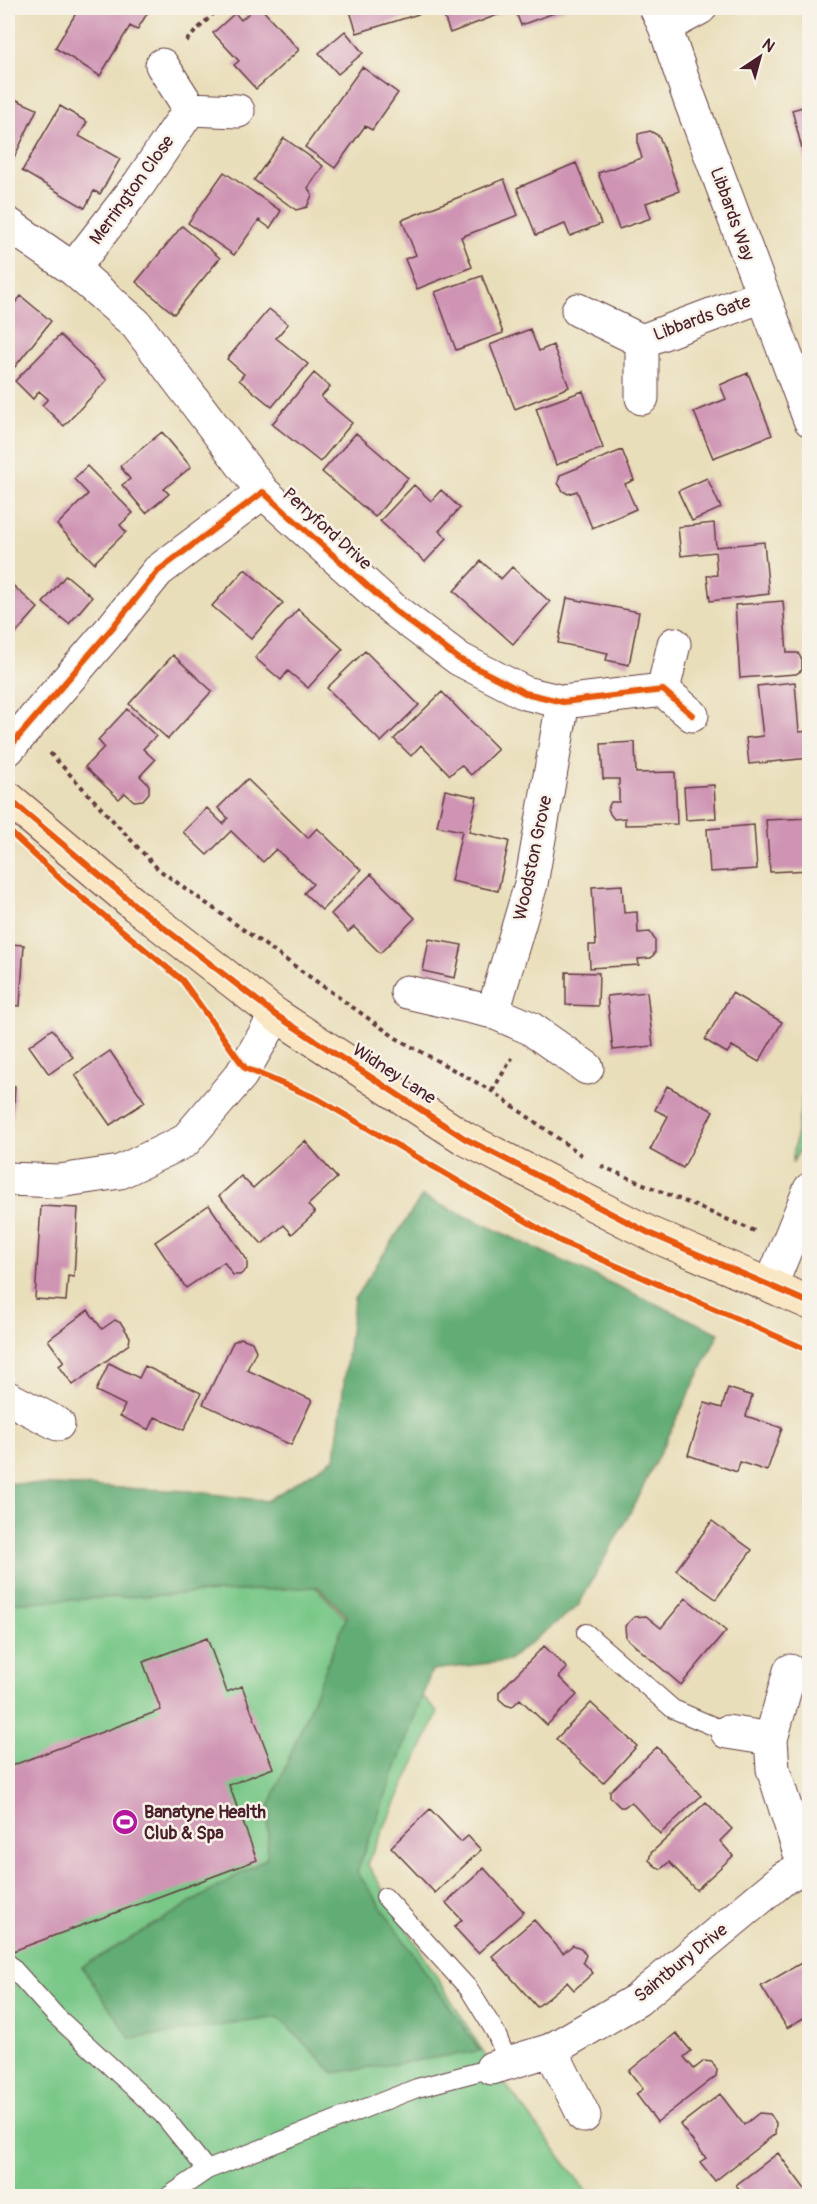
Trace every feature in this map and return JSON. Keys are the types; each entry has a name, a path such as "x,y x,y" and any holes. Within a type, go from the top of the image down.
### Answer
{"street":[{"path":"661,17 700,8"},
{"name":"Libbards Way","path":"661,17 762,296 810,420"},
{"path":"162,65 190,110 238,111"},
{"name":"Merrington Close","path":"73,269 139,184 190,110"},
{"name":"Perryford Drive","path":"8,224 73,269 136,324 263,492 394,610 459,659 525,693 563,702 663,690"},
{"name":"Libbards Gate","path":"578,309 642,341 762,296"},
{"name":"Libbards Gate","path":"642,341 642,398"},
{"name":"Perryford Drive","path":"8,749 158,571 263,492"},
{"path":"674,644 663,690 692,715"},
{"name":"Woodston Grove","path":"493,1012 531,884 563,702"},
{"name":"Widney Lane","path":"8,798 135,906 276,1015 464,1138 651,1234 810,1303"},
{"path":"407,992 493,1012 530,1028 587,1068"},
{"path":"8,1179 59,1181 120,1172 185,1141 241,1075 276,1015"},
{"path":"771,1285 810,1189"},
{"path":"8,1398 58,1424"},
{"name":"Saintbury Drive","path":"500,2066 551,2050 637,2000 784,1878 807,1864 773,1769 771,1739 790,1671"},
{"path":"727,1732 771,1739"},
{"path":"551,2050 584,2116"}],"lane":[{"path":"586,1633 673,1709 727,1732"},
{"path":"169,2196 207,2170 417,2088 500,2066 496,2033 469,1989 385,1897"},
{"path":"8,1963 56,2016 163,2115 207,2170"}],"path":[{"path":"162,65 219,8"}],"green space":[{"path":"809,1054 809,1134 792,1163"},
{"path":"422,1196 719,1333 632,1509 578,1606 507,1661 432,1670 357,1872 480,2051 334,2073 278,2017 131,2039 82,1967 267,1858 269,1807 347,1616 318,1587 8,1603 8,1483 189,1491 267,1501 335,1458 354,1299"},
{"path":"8,1511 254,1524 438,1713 367,1864 493,2068 585,2189 594,2196 8,2196"}],"building":[{"path":"79,8 141,8 148,12 137,30 130,26 100,76 55,48"},
{"path":"255,8 261,8 299,50 256,89 234,65 239,61 213,33 235,13 241,20"},
{"path":"349,8 424,8 425,12 357,33"},
{"path":"441,8 503,8 505,12 450,33"},
{"path":"514,8 568,8 521,25"},
{"path":"345,31 363,53 338,74 319,53"},
{"path":"362,67 398,93 372,130 365,126 335,168 305,147"},
{"path":"8,96 37,109 12,162 8,160"},
{"path":"810,105 810,168 807,168 792,110"},
{"path":"60,106 87,122 79,136 120,159 100,194 94,191 85,208 22,171"},
{"path":"650,131 659,136 679,191 646,203 651,218 619,229 598,173 642,158 638,145 638,134"},
{"path":"284,138 323,166 308,188 312,195 307,207 296,210 254,180"},
{"path":"576,163 601,224 570,236 565,224 536,235 517,188"},
{"path":"224,172 281,211 270,228 259,220 234,255 188,223"},
{"path":"504,179 518,215 461,237 472,267 417,289 405,259 416,255 402,220"},
{"path":"182,226 220,258 174,314 136,282"},
{"path":"482,276 503,333 456,350 435,292"},
{"path":"21,296 51,321 14,368 8,363 8,303 12,307"},
{"path":"269,309 288,324 276,338 308,364 272,407 239,380 244,374 227,359"},
{"path":"530,329 539,351 553,345 569,387 515,409 490,345"},
{"path":"60,335 107,380 64,426 42,405 48,399 39,391 33,399 15,381"},
{"path":"314,373 330,387 321,397 352,423 320,462 272,424"},
{"path":"748,373 772,435 713,458 694,412 726,399 720,385"},
{"path":"583,391 603,448 556,465 536,408"},
{"path":"162,432 191,467 164,489 169,494 146,513 122,485 130,479 120,466"},
{"path":"356,433 408,478 375,517 322,472"},
{"path":"622,450 634,480 625,484 636,509 592,528 577,491 568,494 563,491 558,483 560,475"},
{"path":"87,466 133,513 120,525 126,532 94,563 57,525 88,494 74,479"},
{"path":"707,478 721,508 692,521 678,491"},
{"path":"414,485 431,501 441,490 460,508 439,531 447,538 425,562 380,521"},
{"path":"714,523 716,547 764,542 769,594 710,601 707,576 717,575 715,552 681,556 678,527"},
{"path":"481,561 501,579 512,567 550,602 513,644 454,591"},
{"path":"245,569 283,603 251,639 212,606"},
{"path":"66,575 92,597 69,624 43,603"},
{"path":"8,581 38,608 8,642"},
{"path":"567,598 639,612 629,665 606,660 608,653 558,643"},
{"path":"783,601 787,653 798,653 802,660 802,670 796,674 740,678 735,605"},
{"path":"298,609 343,649 308,688 288,671 281,680 255,658"},
{"path":"365,651 419,705 381,742 327,688"},
{"path":"173,655 212,691 168,739 129,704"},
{"path":"795,682 799,732 810,731 810,758 749,764 746,738 763,736 757,686"},
{"path":"442,692 498,749 471,775 461,765 450,775 421,745 411,756 394,739"},
{"path":"127,709 156,736 143,749 155,760 140,776 149,785 149,793 143,800 134,801 125,793 119,799 85,767 104,747 98,740"},
{"path":"635,742 636,773 675,772 677,824 625,825 625,818 614,819 610,814 608,808 611,802 619,802 619,779 603,779 601,744"},
{"path":"247,779 308,838 317,828 361,870 322,910 304,893 313,884 276,849 263,862 231,831 207,855 183,832 207,808 223,824 228,818 218,808"},
{"path":"714,785 716,818 686,820 684,787"},
{"path":"445,790 477,797 469,832 509,841 498,891 451,881 462,831 437,826"},
{"path":"810,818 810,870 770,872 766,820"},
{"path":"754,825 757,869 710,872 707,829"},
{"path":"371,874 415,918 380,953 354,927 348,932 331,914"},
{"path":"622,885 624,913 637,912 638,933 650,932 655,940 655,953 651,958 638,959 639,965 590,968 589,945 596,945 592,887"},
{"path":"429,939 462,945 455,978 423,971"},
{"path":"8,944 24,945 20,1006 8,1005"},
{"path":"566,972 599,973 598,1006 566,1005"},
{"path":"647,992 653,1046 613,1050 607,996"},
{"path":"732,993 782,1022 759,1062 732,1046 727,1053 705,1040"},
{"path":"52,1029 73,1057 49,1074 29,1046"},
{"path":"110,1051 145,1102 110,1125 75,1075"},
{"path":"8,1085 15,1086 13,1118 8,1118"},
{"path":"667,1086 713,1111 683,1168 650,1150 668,1116 655,1110"},
{"path":"305,1141 337,1178 308,1205 315,1213 292,1234 284,1225 262,1244 219,1196 241,1176 253,1188"},
{"path":"209,1205 247,1260 247,1269 240,1275 233,1275 224,1262 186,1288 155,1242"},
{"path":"41,1206 78,1208 74,1277 68,1276 66,1301 35,1299"},
{"path":"88,1310 102,1329 115,1320 121,1323 130,1337 129,1344 73,1385 59,1366 64,1362 48,1340"},
{"path":"241,1338 252,1342 256,1351 247,1370 312,1400 291,1445 203,1404 233,1342"},
{"path":"109,1363 139,1378 145,1366 201,1393 184,1430 155,1417 149,1430 120,1416 125,1405 96,1391"},
{"path":"728,1388 752,1396 746,1416 782,1428 767,1471 740,1462 737,1472 688,1455 705,1403 722,1408"},
{"path":"712,1521 752,1550 716,1599 676,1570"},
{"path":"686,1598 726,1631 681,1685 626,1638 625,1626 634,1617 646,1616 661,1628"},
{"name":"Banatyne Health Club & Spa","path":"207,1638 227,1692 242,1686 273,1768 229,1785 257,1860 13,1951 8,1937 8,1767 161,1710 143,1662"},
{"path":"544,1646 567,1668 559,1677 577,1695 547,1725 520,1699 512,1707 499,1699 499,1692"},
{"path":"591,1703 637,1746 603,1783 556,1739"},
{"path":"657,1747 701,1796 660,1834 631,1802 620,1807 610,1797 610,1791"},
{"path":"706,1802 732,1829 720,1841 733,1856 696,1890 669,1862 661,1869 649,1860 651,1853"},
{"path":"430,1809 461,1842 468,1836 481,1850 435,1893 391,1847"},
{"path":"484,1868 524,1912 478,1953 454,1927 462,1920 446,1903"},
{"path":"534,1920 563,1953 573,1945 581,1948 586,1955 583,1962 593,1973 574,1990 567,1982 537,2007 492,1956"},
{"path":"810,1958 810,2014 787,2028 761,1986"},
{"path":"676,2033 691,2051 684,2057 694,2069 704,2061 712,2062 717,2070 716,2076 657,2122 636,2094 643,2089 629,2071"},
{"path":"720,2094 744,2125 759,2113 770,2114 776,2123 775,2134 715,2181 700,2162 706,2158 680,2125"},
{"path":"778,2153 810,2196 744,2196 736,2185"}],"cycle path":[{"path":"8,749 158,571 263,492 394,610 459,659 525,693 563,702 663,690 692,715"},
{"path":"8,798 136,906 276,1015 464,1138 651,1234 810,1303"},
{"path":"8,830 67,885 182,980 245,1068 318,1099 560,1241 810,1351"}],"place":[{"name":"Banatyne Health Club & Spa","path":"125,1822"}]}
